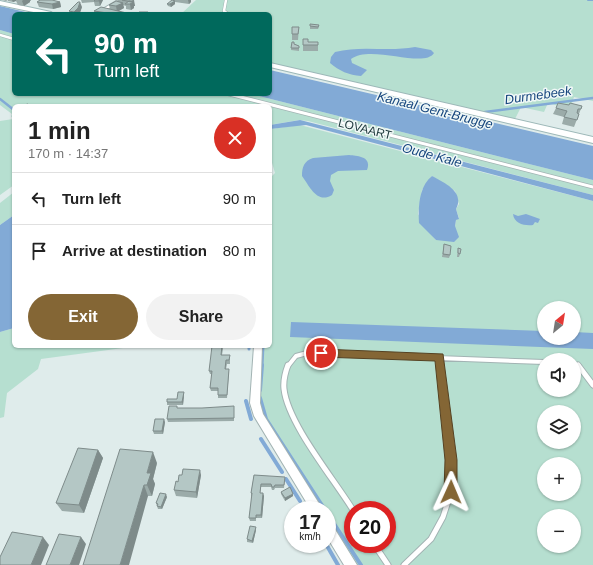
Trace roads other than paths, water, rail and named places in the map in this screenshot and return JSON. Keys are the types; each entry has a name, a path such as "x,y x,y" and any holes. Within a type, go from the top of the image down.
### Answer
{"street":[{"path":"100,12 121,0"},
{"path":"0,3 42,12"},
{"path":"272,65 593,140"},
{"path":"258,348 255,403 259,416 311,501"},
{"path":"336,541 351,565"}],"lane":[{"path":"224,12 226,0"},
{"path":"0,35 12,38"},
{"name":"LOVAART","path":"237,96 268,104"},
{"name":"LOVAART","path":"272,105 593,187"},
{"path":"347,501 298,425 288,406 284,381 285,371 294,358 300,353 307,352 537,362"},
{"path":"404,565 431,539 443,517 451,492 451,460 440,357"},
{"path":"581,369 593,385"},
{"path":"380,553 388,565"}],"water":[{"path":"0,6 26,12 12,12 12,33 0,30"},
{"path":"415,47 431,50 434,53 428,57 420,59 371,54 360,55 351,59 352,63 367,70 361,76 344,72 330,63 331,57 335,52 345,50"},
{"name":"Kanaal Gent-Brugge","path":"272,70 593,146 593,180 259,96 272,96"},
{"name":"Oude Kale","path":"300,120 593,195 593,201 306,125 272,129 272,125"},
{"path":"349,155 364,158 368,162 367,170 338,171 331,175 330,181 334,190 332,195 322,197 314,193 302,176 302,170 307,161 313,158"},
{"path":"432,176 448,185 456,193 458,198 456,209 459,219 456,220 455,226 459,237 454,242 436,240 419,223 420,197 424,185"},
{"path":"513,214 518,216 526,214 540,219 538,223 535,222 533,225 523,225 515,220"},
{"path":"12,216 12,329 0,332 0,225"},
{"path":"291,322 537,331 537,345 581,345 581,332 593,333 593,349 290,337"}],"waterway":[{"path":"588,0 593,0"},
{"name":"Durmebeek","path":"485,112 593,98"},
{"path":"0,99 12,108"},
{"path":"262,366 263,348"},
{"path":"260,390 262,365"},
{"path":"260,398 266,419 319,501"},
{"path":"246,401 251,419"},
{"path":"261,439 282,472"},
{"path":"286,479 300,501"},
{"path":"336,527 361,565"},
{"path":"331,553 338,565"}]}
